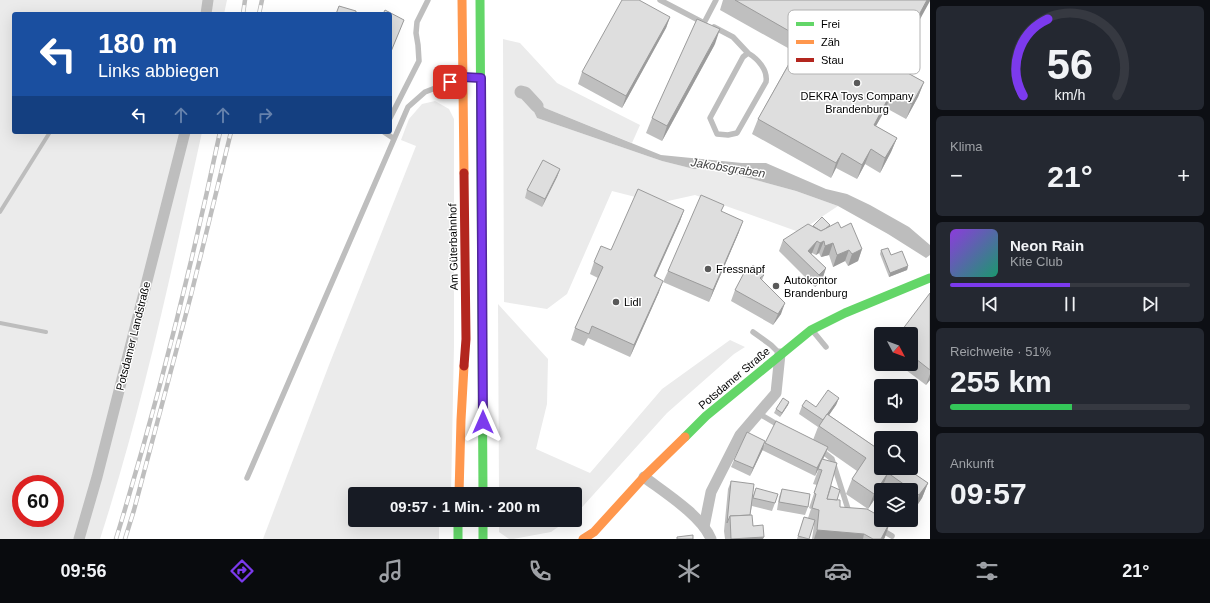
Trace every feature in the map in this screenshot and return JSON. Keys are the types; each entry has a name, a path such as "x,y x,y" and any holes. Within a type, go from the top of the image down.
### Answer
{"main road":[{"name":"Am Güterbahnhof","path":"459,487 461,420 466,339 462,0"},
{"path":"480,0 483,487"},
{"path":"463,77 481,78"},
{"name":"Potsdamer Straße","path":"583,539 594,532 644,477 706,416 811,330 845,313 929,278"},
{"path":"458,527 458,539"},
{"path":"483,527 483,539"}],"street":[{"path":"206,12 208,0"},
{"name":"Potsdamer Landstraße","path":"79,539 97,478 184,134"},
{"path":"704,527 711,492 740,435 776,393 780,354"},
{"path":"644,477 689,512 704,527 711,539"}],"lane":[{"path":"392,114 419,61 416,33 417,22 428,0"},
{"path":"660,0 733,37 748,53 754,57 763,68 767,76 766,82 738,133 728,135 717,134 710,118 743,57 748,53"},
{"path":"704,23 716,0"},
{"path":"248,478 393,138 408,107 425,92 463,77"},
{"path":"387,134 393,138"},
{"path":"811,330 826,347"},
{"path":"753,332 771,345 780,354"},
{"path":"758,413 786,429"},
{"path":"816,446 832,459 848,509 855,516"},
{"path":"876,527 892,536"}],"shaded area":[{"path":"0,0 227,0 224,12 12,12 12,134 202,134 156,337 130,439 100,539 0,539"},
{"path":"503,39 520,43 557,83 640,125 632,143 545,108 526,94 537,118 662,161 694,169 716,169 796,191 838,206 799,232 695,195 659,203 612,191 567,294 547,309 504,302"},
{"path":"435,101 449,109 454,119 454,345 451,487 348,487 348,527 439,527 439,539 263,539 329,365 416,146 401,140 409,119 422,104"},
{"path":"498,304 548,359 547,404 536,449 590,473 662,389 730,340 745,347 734,354 667,413 582,507 582,487 499,487"},
{"path":"499,527 558,527 551,532 513,539 509,539 499,532"}],"water":[{"path":"525,93 545,108 661,155 742,163 766,163 826,189 847,194 909,227 930,245 930,255 926,258 888,234 838,206 796,191 716,169 694,169 662,161 537,118"}],"building":[{"path":"622,0 639,0 670,17 626,96 582,72"},
{"path":"735,0 927,0 920,13 920,10 788,10 788,30"},
{"path":"339,6 356,11 356,12 337,12"},
{"path":"392,14 404,20 392,49"},
{"path":"697,19 720,29 667,126 652,118"},
{"path":"788,66 788,74 909,74 924,82 912,104 891,93 874,125 897,138 885,158 871,149 862,165 842,153 836,163 758,119"},
{"path":"543,160 560,169 545,199 527,190"},
{"path":"638,189 684,210 654,276 663,281 634,345 592,326 589,334 575,328 603,267 594,262 601,246 611,250"},
{"path":"701,195 724,205 721,211 743,221 713,290 668,271"},
{"path":"822,217 830,225 821,231 813,226"},
{"path":"838,222 841,228 851,223 862,249 852,254 849,250 837,255 833,243 825,246 824,241 820,243 817,241 808,251 826,268 819,275 783,240 808,224 821,231"},
{"path":"888,248 891,255 902,251 908,266 890,273 881,250"},
{"path":"753,265 764,275 760,278 785,303 778,314 735,290 746,269 748,271"},
{"path":"930,293 930,370 918,361 918,327 904,327"},
{"path":"828,390 839,398 823,420 802,406 806,400 816,407"},
{"path":"783,398 789,402 782,413 776,409"},
{"path":"827,414 874,446 874,475 887,475 881,483 874,483 874,494 852,479 866,458 819,426"},
{"path":"776,421 828,447 817,468 765,443"},
{"path":"747,432 765,441 753,468 734,460"},
{"path":"822,459 837,463 827,499 840,500 840,507 867,509 874,513 874,527 887,527 881,539 873,539 864,534 817,530 819,510 812,508 816,494 814,493 822,470 818,469"},
{"path":"891,475 916,475 928,483 919,495 918,483 902,483"},
{"path":"731,481 754,484 750,515 730,516 727,523"},
{"path":"831,486 840,490 837,500 827,499"},
{"path":"756,488 778,494 775,503 753,498"},
{"path":"782,489 810,494 808,507 779,502"},
{"path":"752,515 753,526 763,525 764,537 731,539 730,516"},
{"path":"804,517 815,520 809,539 798,536"},
{"path":"693,535 693,539 677,539 677,537"}],"waterway":[{"name":"Jakobsgraben","path":"521,92 525,93 537,106"},
{"path":"0,212 49,134"},
{"path":"0,323 46,332"}],"railway":[{"path":"243,12 245,0"},
{"path":"259,12 262,0"},
{"path":"116,539 172,337 220,134"},
{"path":"125,539 191,295 231,134"}],"traffic: fast":[{"path":"480,0 483,487"},
{"path":"685,437 706,416 811,330 845,313 930,278"},
{"path":"458,527 458,539"},
{"path":"483,527 483,539"}],"traffic: slow":[{"path":"462,0 464,173"},
{"path":"459,487 464,366"},
{"path":"583,539 594,532 644,477 685,437"}],"traffic: jam":[{"path":"464,173 466,339 464,366"}],"place":[{"name":"DEKRA Toys Company Brandenburg","path":"857,83"},
{"name":"Fressnapf","path":"708,269"},
{"name":"Autokontor Brandenburg","path":"776,286"},
{"name":"Lidl","path":"616,302"}],"route":[{"path":"450,82 463,77 481,78 483,422"}]}
